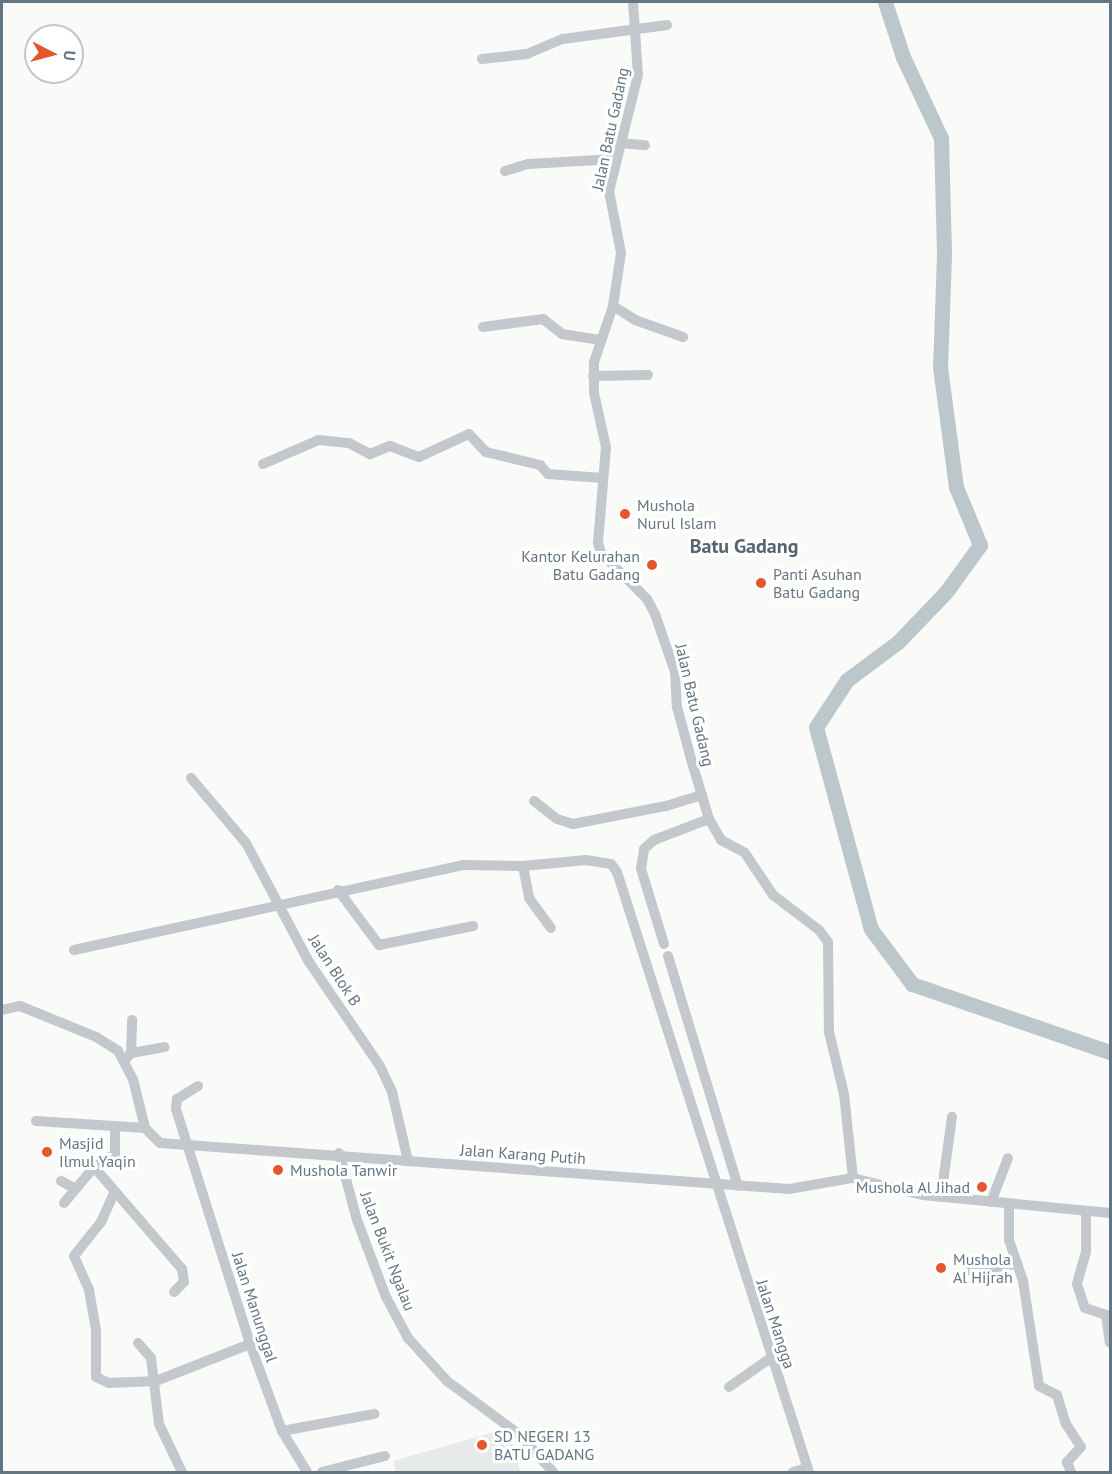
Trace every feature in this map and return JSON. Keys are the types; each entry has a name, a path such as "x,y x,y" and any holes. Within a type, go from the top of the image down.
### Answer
{"street":[{"name":"Jalan Batu Gadang","path":"633,2 637,29 638,75 616,159 610,202 621,253 613,306 598,340 593,376 605,439 599,549 647,599 655,614 675,672 680,719 709,819 724,844 746,853 773,895 819,930 828,942 829,1032 844,1094 853,1178"},
{"path":"482,59 527,54 563,39 667,25"},
{"path":"620,143 645,145"},
{"path":"505,171 540,163 616,159"},
{"path":"613,306 635,320 683,337"},
{"path":"483,327 543,319 562,334 598,340"},
{"path":"593,376 648,375"},
{"path":"263,464 319,440 349,443 370,454 390,446 419,457 469,434 486,452 540,465 548,474 603,478"},
{"name":"Jalan Blok B","path":"191,778 246,843 309,962 388,1080 408,1161"},
{"path":"534,801 557,819 573,824 666,806 702,795"},
{"path":"664,944 641,869 644,849 654,840 709,819"},
{"name":"Jalan Mangga","path":"523,866 586,860 604,861 614,867 808,1470"},
{"path":"74,950 280,906 338,890 463,865 523,866 529,898 551,928"},
{"path":"338,890 379,945 473,926"},
{"path":"668,956 738,1186"},
{"path":"2,1010 20,1006 96,1037 128,1056 164,1047"},
{"path":"36,1121 145,1128 128,1056 132,1020"},
{"name":"Jalan Manunggal","path":"198,1086 182,1094 175,1104 250,1344 282,1431 307,1473"},
{"path":"940,1197 952,1117"},
{"path":"64,1203 74,1188 94,1167 115,1154 115,1126"},
{"name":"Jalan Karang Putih","path":"145,1128 160,1143 188,1146 339,1153 408,1161 716,1185 804,1189 853,1178 940,1197 1110,1213"},
{"name":"Jalan Bukit Ngalau","path":"339,1153 357,1220 386,1297 408,1338 447,1381 520,1436 553,1473"},
{"path":"991,1202 1008,1158"},
{"path":"94,1167 114,1193 182,1269 184,1282 174,1292"},
{"path":"61,1181 74,1188"},
{"path":"114,1193 101,1222 74,1256 89,1290 96,1330 94,1372 100,1380 109,1383 156,1381 250,1344"},
{"path":"1009,1204 1009,1240 1017,1264 1040,1386 1057,1395 1065,1424 1080,1444 1079,1452 1067,1462 1071,1473"},
{"path":"1088,1211 1086,1252 1077,1284 1085,1308 1106,1315 1110,1343"},
{"path":"971,1271 1017,1264"},
{"path":"138,1343 149,1352 156,1381 162,1434 182,1473"},
{"path":"729,1387 772,1357"},
{"path":"282,1431 374,1414"},
{"path":"322,1473 385,1456"},
{"path":"793,1473 808,1470"}],"shaded area":[{"name":"SD NEGERI 13 BATU GADANG","path":"508,1428 520,1471 396,1472 393,1461"}],"waterway":[{"path":"885,2 903,57 941,138 944,255 940,367 956,487 980,545 946,592 898,642 847,680 816,727 871,929 912,984 1110,1052"}],"place":[{"name":"Mushola Nurul Islam","path":"625,514"},
{"name":"Kantor Kelurahan Batu Gadang","path":"652,565"},
{"name":"Panti Asuhan Batu Gadang","path":"761,583"},
{"name":"Masjid Ilmul Yaqin","path":"47,1152"},
{"name":"Mushola Tanwir","path":"278,1170"},
{"name":"Mushola Al Jihad","path":"982,1187"},
{"name":"Mushola Al Hijrah","path":"941,1268"},
{"name":"SD NEGERI 13 BATU GADANG","path":"482,1445"}],"district":[{"name":"Batu Gadang","path":"744,546"}]}
